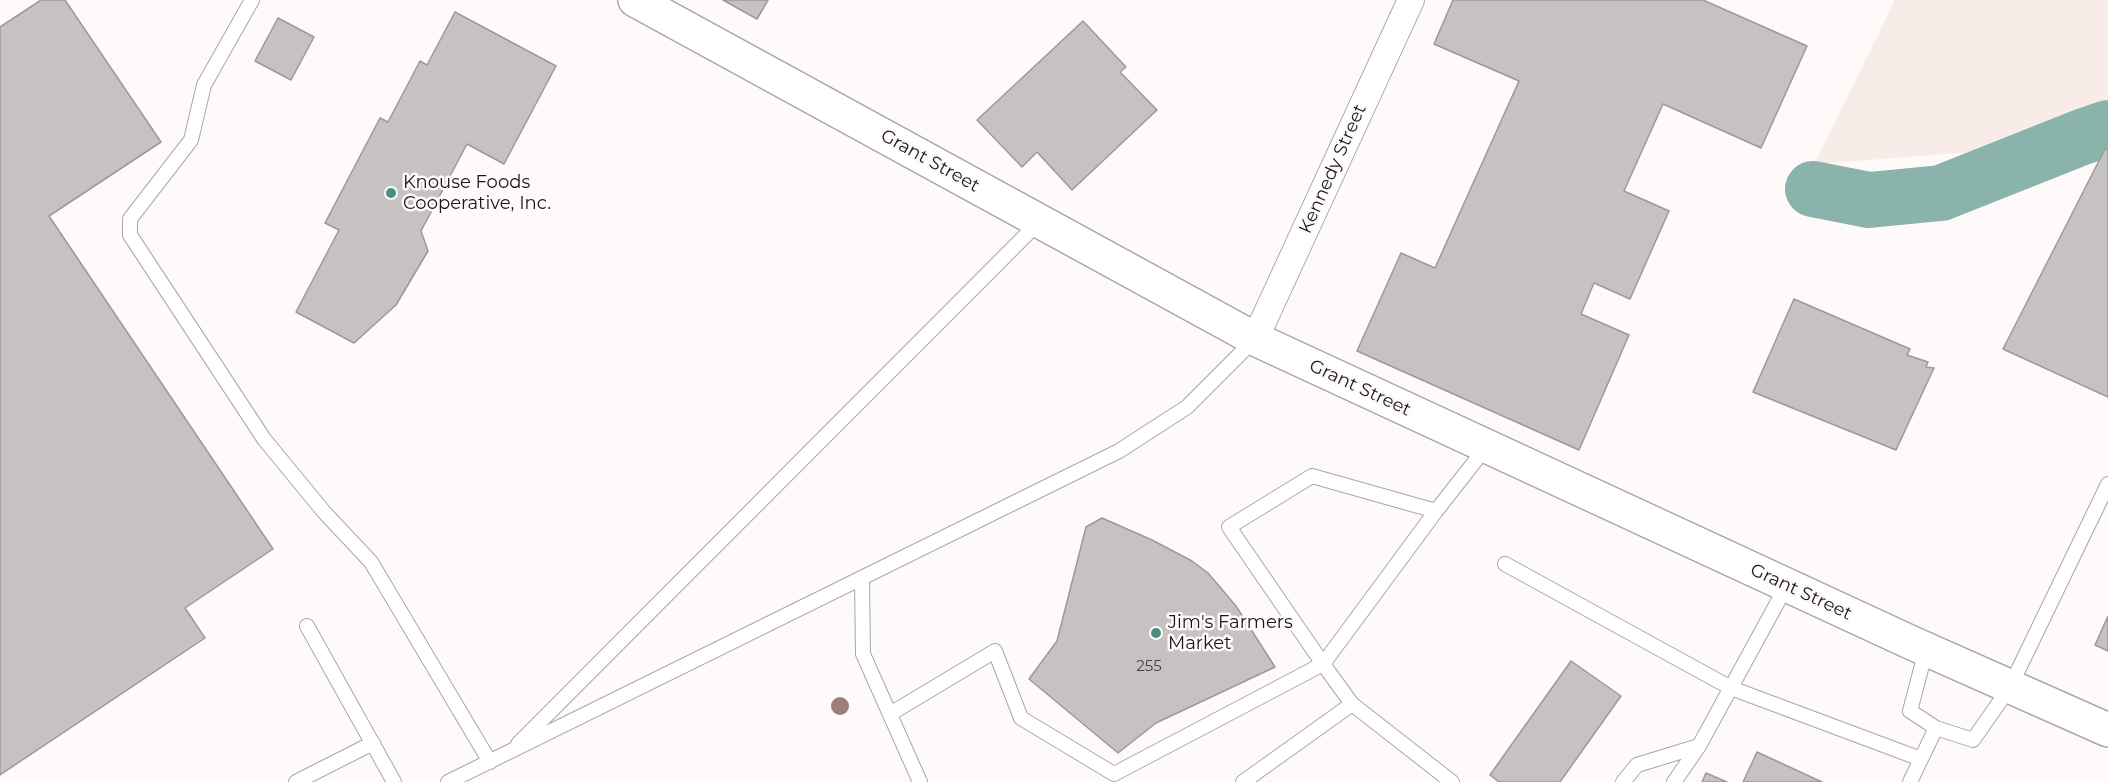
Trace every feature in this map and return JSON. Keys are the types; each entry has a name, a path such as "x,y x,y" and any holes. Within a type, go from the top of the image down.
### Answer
{"street":[{"name":"Grant Street","path":"635,0 1255,339 1926,650 2108,730"},
{"name":"Kennedy Street","path":"1255,339 1411,0"}],"lane":[{"path":"252,0 204,85 191,140 130,219 130,235 264,439 324,512 371,562 490,762"},
{"path":"510,752 1040,221"},
{"path":"448,782 1119,451 1187,407 1255,339"},
{"path":"890,714 995,651 1021,718 1114,774 1323,664 1487,446"},
{"path":"1436,512 1312,476 1229,527 1352,704 1452,782"},
{"path":"1926,650 1910,711 1936,728 1973,740 2010,687 2108,484"},
{"path":"1505,564 1731,688 1921,759"},
{"path":"862,579 863,654 920,782"},
{"path":"1674,782 1699,746 1787,585"},
{"path":"307,626 394,782"},
{"path":"1244,782 1352,704"},
{"path":"1910,782 1936,728"},
{"path":"296,782 373,743"},
{"path":"1623,782 1636,765 1699,746"}],"shaded area":[{"path":"1895,0 2108,0 2108,103 2003,150 1814,164"}],"building":[{"path":"41,0 65,0 161,142 49,216 273,549 185,608 205,638 0,775 0,27"},
{"path":"723,0 768,0 757,19"},
{"path":"1453,0 1703,0 1807,46 1761,148 1663,104 1624,191 1669,211 1630,299 1594,283 1581,314 1629,335 1579,450 1357,351 1401,253 1435,268 1519,81 1434,44"},
{"name":"Knouse Foods Cooperative, Inc.","path":"455,12 556,66 504,164 467,144 421,231 428,251 396,305 354,343 296,312 339,230 325,223 380,118 388,122 420,61 427,65"},
{"path":"278,18 314,37 291,80 255,61"},
{"path":"1083,21 1126,67 1120,72 1157,110 1072,190 1037,152 1022,167 977,120"},
{"path":"2105,149 2108,150 2108,397 2003,349"},
{"path":"1794,299 1910,349 1907,355 1928,362 1926,367 1934,368 1896,450 1753,392"},
{"name":"Jim's Farmers Market","path":"1102,518 1152,540 1192,561 1208,573 1236,606 1275,667 1156,723 1118,753 1029,679 1057,641 1086,527"},
{"path":"2108,616 2108,651 2095,645"},
{"path":"1571,661 1621,696 1560,782 1499,782 1490,775"},
{"path":"1757,752 1822,782 1743,782"},
{"path":"1706,773 1727,782 1702,782"}],"waterway":[{"path":"1813,189 1869,200 1941,193 2108,128"}],"place":[{"name":"Knouse Foods Cooperative, Inc.","path":"391,193"},
{"name":"Jim's Farmers Market","path":"1156,633"}]}
